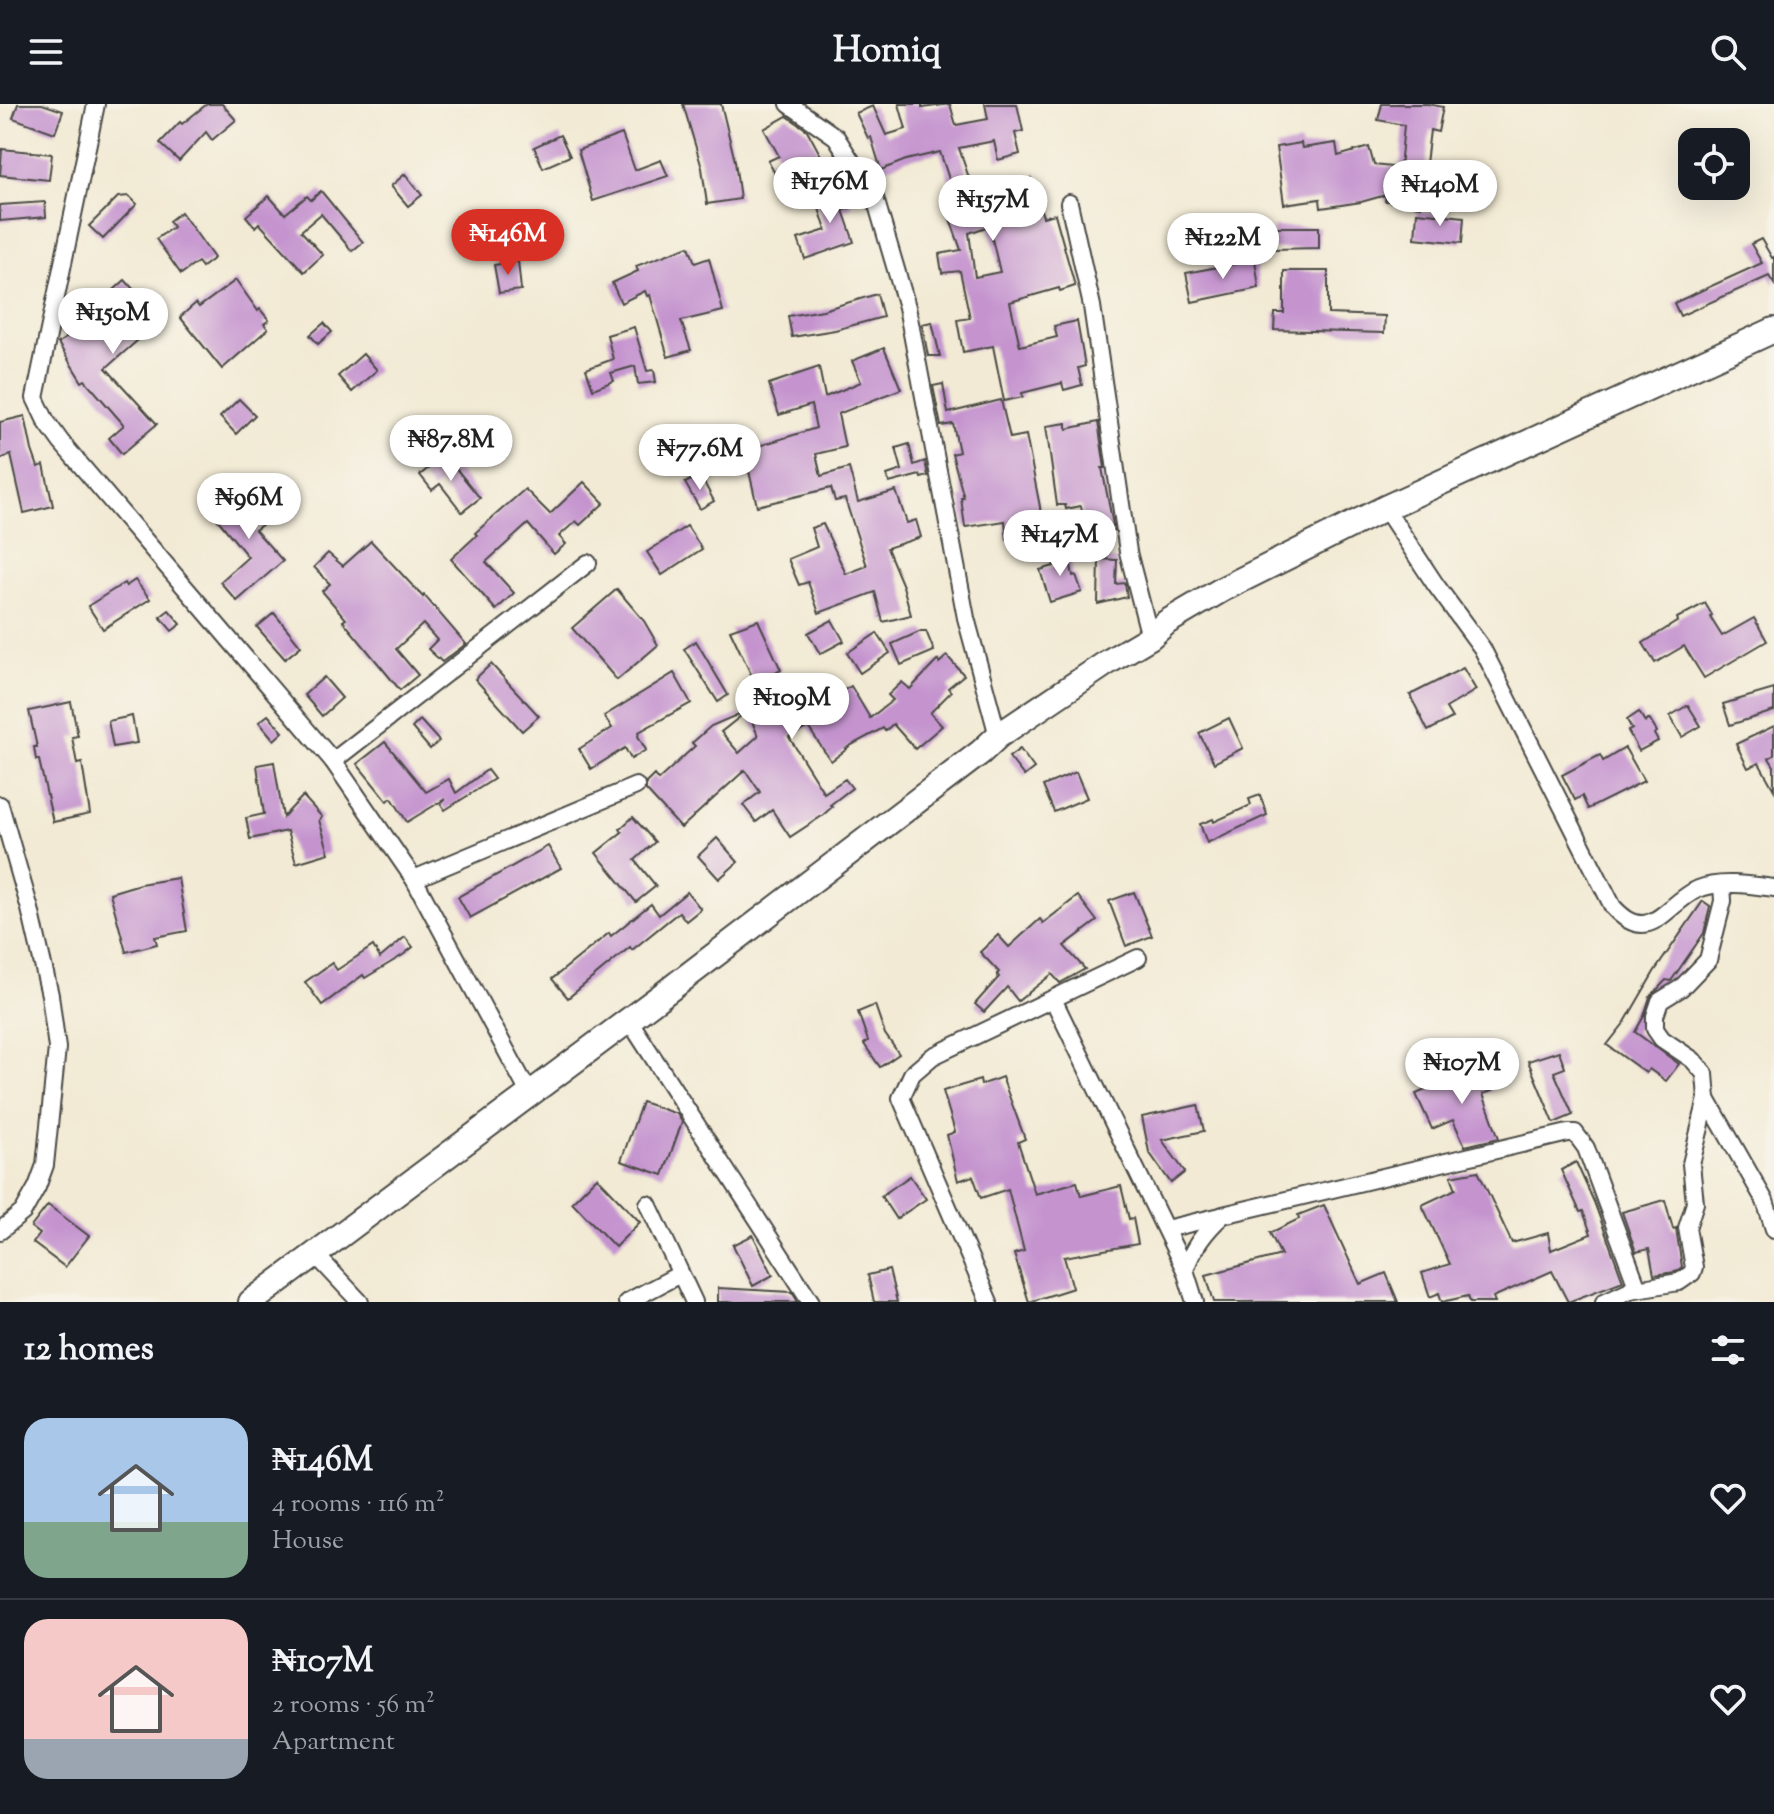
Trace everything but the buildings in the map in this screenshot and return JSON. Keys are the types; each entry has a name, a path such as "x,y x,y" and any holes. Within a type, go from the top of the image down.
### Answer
{"main road":[{"path":"251,1302 629,1020 998,736 1150,637 1167,622 1223,589 1385,508 1774,330"}],"street":[{"path":"96,104 35,398 61,442 333,761 414,879 529,1093"},
{"path":"789,104 836,137 875,198 907,307 966,618 998,736"},
{"path":"1069,203 1092,306 1128,552 1150,637"},
{"path":"1385,508 1482,648 1613,907 1631,923 1643,925 1663,917 1699,889 1722,885 1774,888"},
{"path":"333,761 588,563"},
{"path":"414,879 636,786"},
{"path":"0,805 30,909 50,995 57,1048 45,1165 23,1212 0,1231"},
{"path":"1604,1302 1630,1290 1679,1282 1692,1273 1694,1267 1687,1228 1695,1203 1691,1164 1707,1099 1705,1074 1693,1060 1662,1039 1655,1029 1655,1016 1660,1001 1681,988 1708,960 1723,901 1722,885"},
{"path":"989,1302 901,1098 912,1074 933,1056 1138,958"},
{"path":"1053,999 1166,1229 1185,1270 1195,1302"},
{"path":"629,1020 811,1302"},
{"path":"1707,1099 1765,1201 1774,1229"},
{"path":"1166,1229 1575,1133 1586,1148 1632,1270 1636,1283 1630,1290"},
{"path":"648,1204 694,1302"},
{"path":"1185,1270 1211,1225 1223,1215"},
{"path":"316,1255 360,1302"},
{"path":"627,1302 680,1274"}]}
